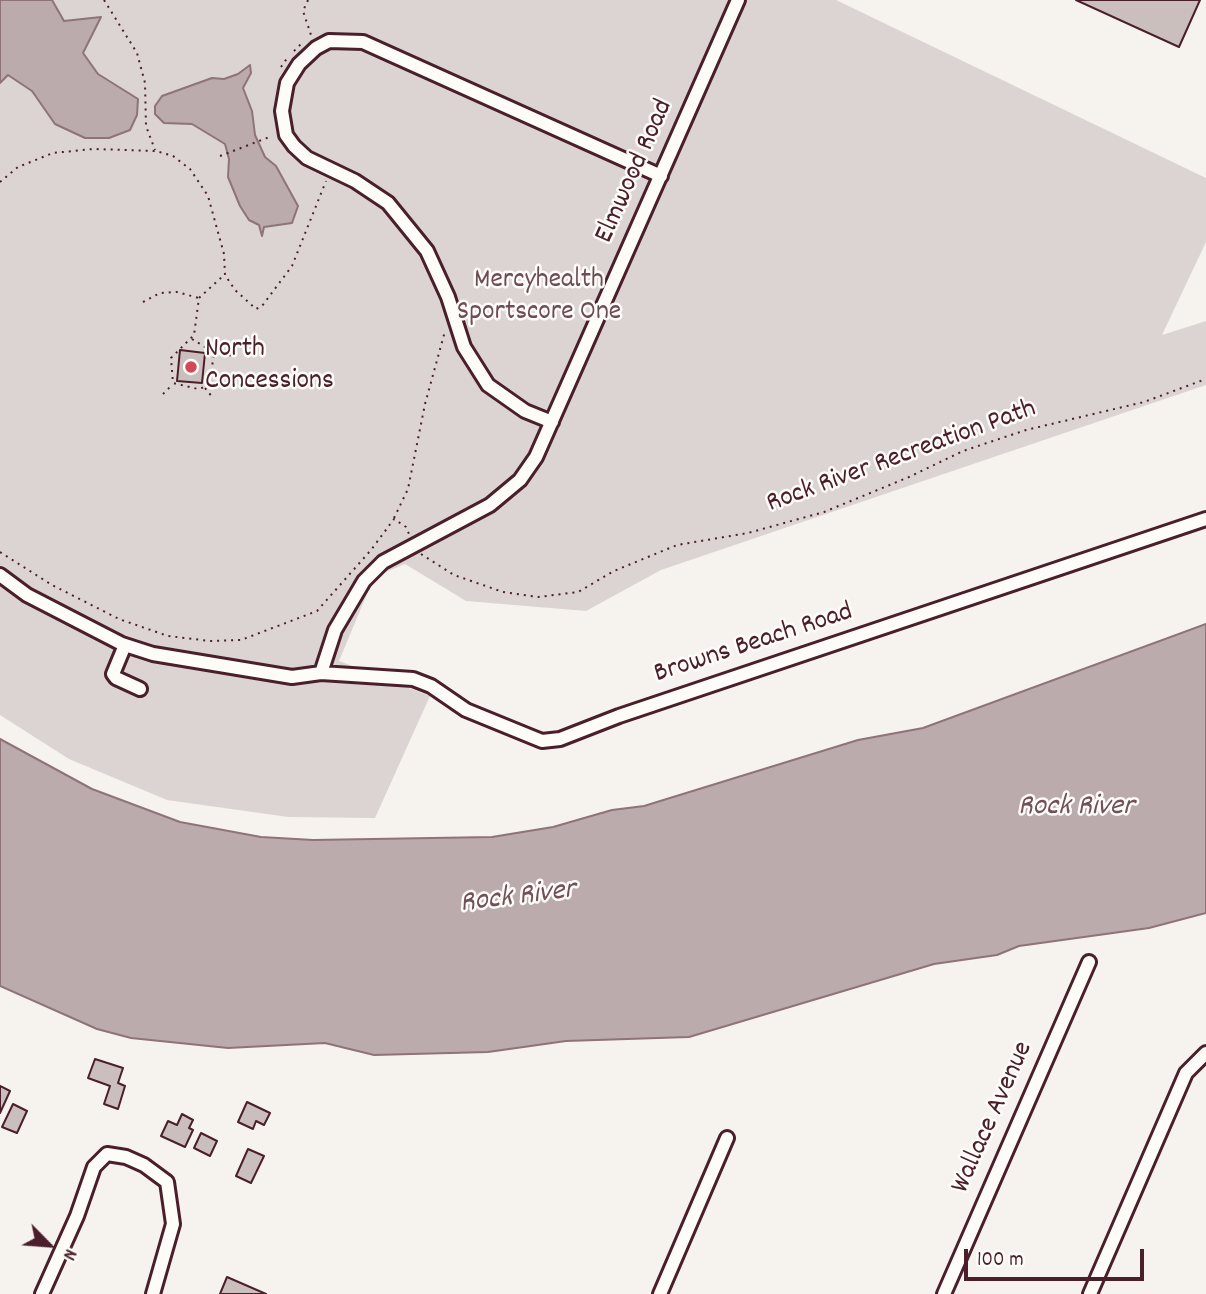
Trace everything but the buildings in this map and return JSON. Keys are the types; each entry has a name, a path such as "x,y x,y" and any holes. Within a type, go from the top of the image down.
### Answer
{"street":[{"name":"Elmwood Road","path":"321,673 335,630 364,581 383,562 490,505 509,491 536,457 738,0"},
{"path":"552,422 525,411 488,385 464,347 448,297 427,251 388,203 355,181 307,158 294,146 286,135 282,111 287,83 299,64 316,48 329,41 363,42 661,176"},
{"name":"Browns Beach Road","path":"0,575 27,595 125,645 153,654 223,668 292,677 321,673 413,679 431,686 466,710 531,739 560,740 619,716 1206,519"},
{"path":"125,645 113,674 116,678 141,689"},
{"name":"Wallace Avenue","path":"943,1294 1089,962"},
{"path":"1090,1294 1186,1073 1206,1053"},
{"path":"660,1294 727,1138"},
{"path":"42,1294 77,1216 94,1167 107,1154 144,1165 167,1182 173,1224 153,1294"}],"path":[{"path":"104,0 137,53 145,83 146,126 156,151"},
{"path":"278,74 299,44 312,36 303,10 308,0"},
{"path":"220,156 278,134"},
{"path":"0,182 18,167 53,153 93,149 156,151 173,156 190,169 208,196 224,254 225,275 256,309 262,306 292,266 328,177"},
{"path":"163,394 173,383 171,358 192,338 200,298 206,289 225,275"},
{"path":"144,302 160,293 177,292 200,298"},
{"path":"0,552 52,584 119,619 168,636 211,641 241,640 317,611 371,550 394,519 412,474 425,404 446,333 442,319"},
{"path":"192,338 210,350 214,356 205,387"},
{"path":"214,356 235,355"},
{"name":"Rock River Recreation Path","path":"394,519 406,527 424,558 476,585 538,597 578,592 614,571 677,545 748,533 824,512 1001,438 1144,402 1206,379"},
{"path":"173,383 189,389 205,387"},
{"path":"205,387 213,398"}],"green space":[{"name":"Mercyhealth Sportscore One","path":"0,0 836,0 1206,178 1206,242 1162,335 1206,321 1206,385 661,570 586,611 466,601 405,564 374,577 339,661 430,696 375,818 288,817 167,800 69,759 0,715"}],"water":[{"path":"0,0 52,0 64,21 101,17 83,53 98,74 138,99 137,115 130,130 109,138 85,138 55,124 32,91 8,75 0,83"},
{"path":"250,65 251,73 243,88 252,111 255,135 265,157 276,166 298,206 292,223 264,227 262,236 259,225 249,220 240,206 228,177 229,159 225,144 192,124 164,123 155,114 155,106 162,96 212,78 224,79 238,74"},
{"name":"Rock River","path":"1206,624 1206,913 1149,928 1019,946 997,955 934,964 689,1037 566,1041 488,1052 374,1055 325,1043 228,1048 131,1038 97,1029 0,986 0,739 92,789 180,822 261,837 313,840 492,837 553,827 612,810 644,806 858,740 923,728"}],"place":[{"name":"North Concessions","path":"191,367"}]}
